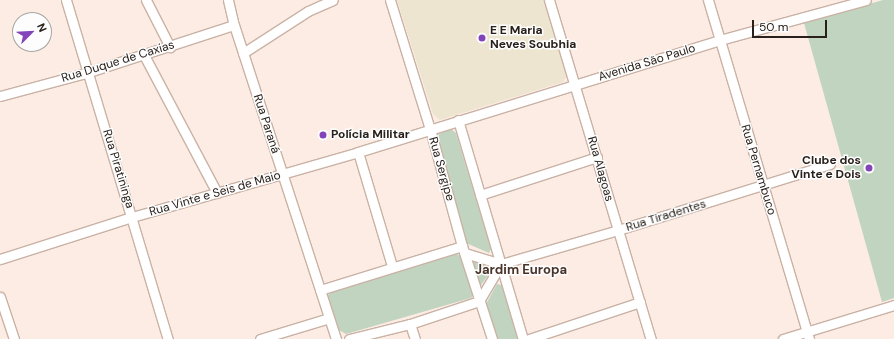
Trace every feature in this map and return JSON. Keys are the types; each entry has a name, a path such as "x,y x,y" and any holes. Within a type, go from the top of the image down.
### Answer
{"street":[{"name":"Rua Piratininga","path":"66,0 89,72 168,339"},
{"path":"146,0 170,47"},
{"name":"Rua Paraná","path":"228,0 234,25 336,339"},
{"path":"243,53 308,11 333,0"},
{"name":"Rua Sergipe","path":"390,0 430,129 463,249 492,339"},
{"name":"Rua Alagoas","path":"549,0 651,339"},
{"name":"Rua Pernambuco","path":"708,0 808,335"},
{"name":"Avenida São Paulo","path":"430,129 720,40 865,0"},
{"name":"Rua Duque de Caxias","path":"0,96 89,72 234,25"},
{"path":"144,55 217,193"},
{"path":"458,120 523,339"},
{"name":"Rua Vinte e Seis de Maio","path":"0,258 132,217 283,175 430,129"},
{"path":"358,152 392,266"},
{"path":"480,195 597,157"},
{"name":"Rua Tiradentes","path":"500,264 618,230 830,164"},
{"path":"320,290 392,266 463,249 500,264"},
{"path":"349,339 410,324 479,301 500,264"},
{"path":"0,297 14,339"},
{"path":"529,339 640,302"},
{"path":"782,339 808,335 894,305"},
{"path":"260,339 329,318"},
{"path":"410,324 415,339"}],"shaded area":[{"name":"E E Maria Neves Soubhia","path":"397,0 544,0 567,76 563,82 440,120 433,114"}],"green space":[{"name":"Clube dos Vinte e Dois","path":"883,0 894,0 894,298 882,302 804,23"},
{"path":"451,129 456,133 491,249 489,253 466,243 436,140 439,134"},
{"path":"457,254 462,257 474,294 471,298 346,334 339,330 327,296 331,292"},
{"path":"472,260 494,267 481,285 478,285 471,263"},
{"path":"497,284 502,285 519,339 495,339 485,306"}],"place":[{"name":"E E Maria Neves Soubhia","path":"482,38"},
{"name":"Polícia Militar","path":"323,135"},
{"name":"Clube dos Vinte e Dois","path":"869,168"}],"district":[{"name":"Jardim Europa","path":"521,270"}]}
